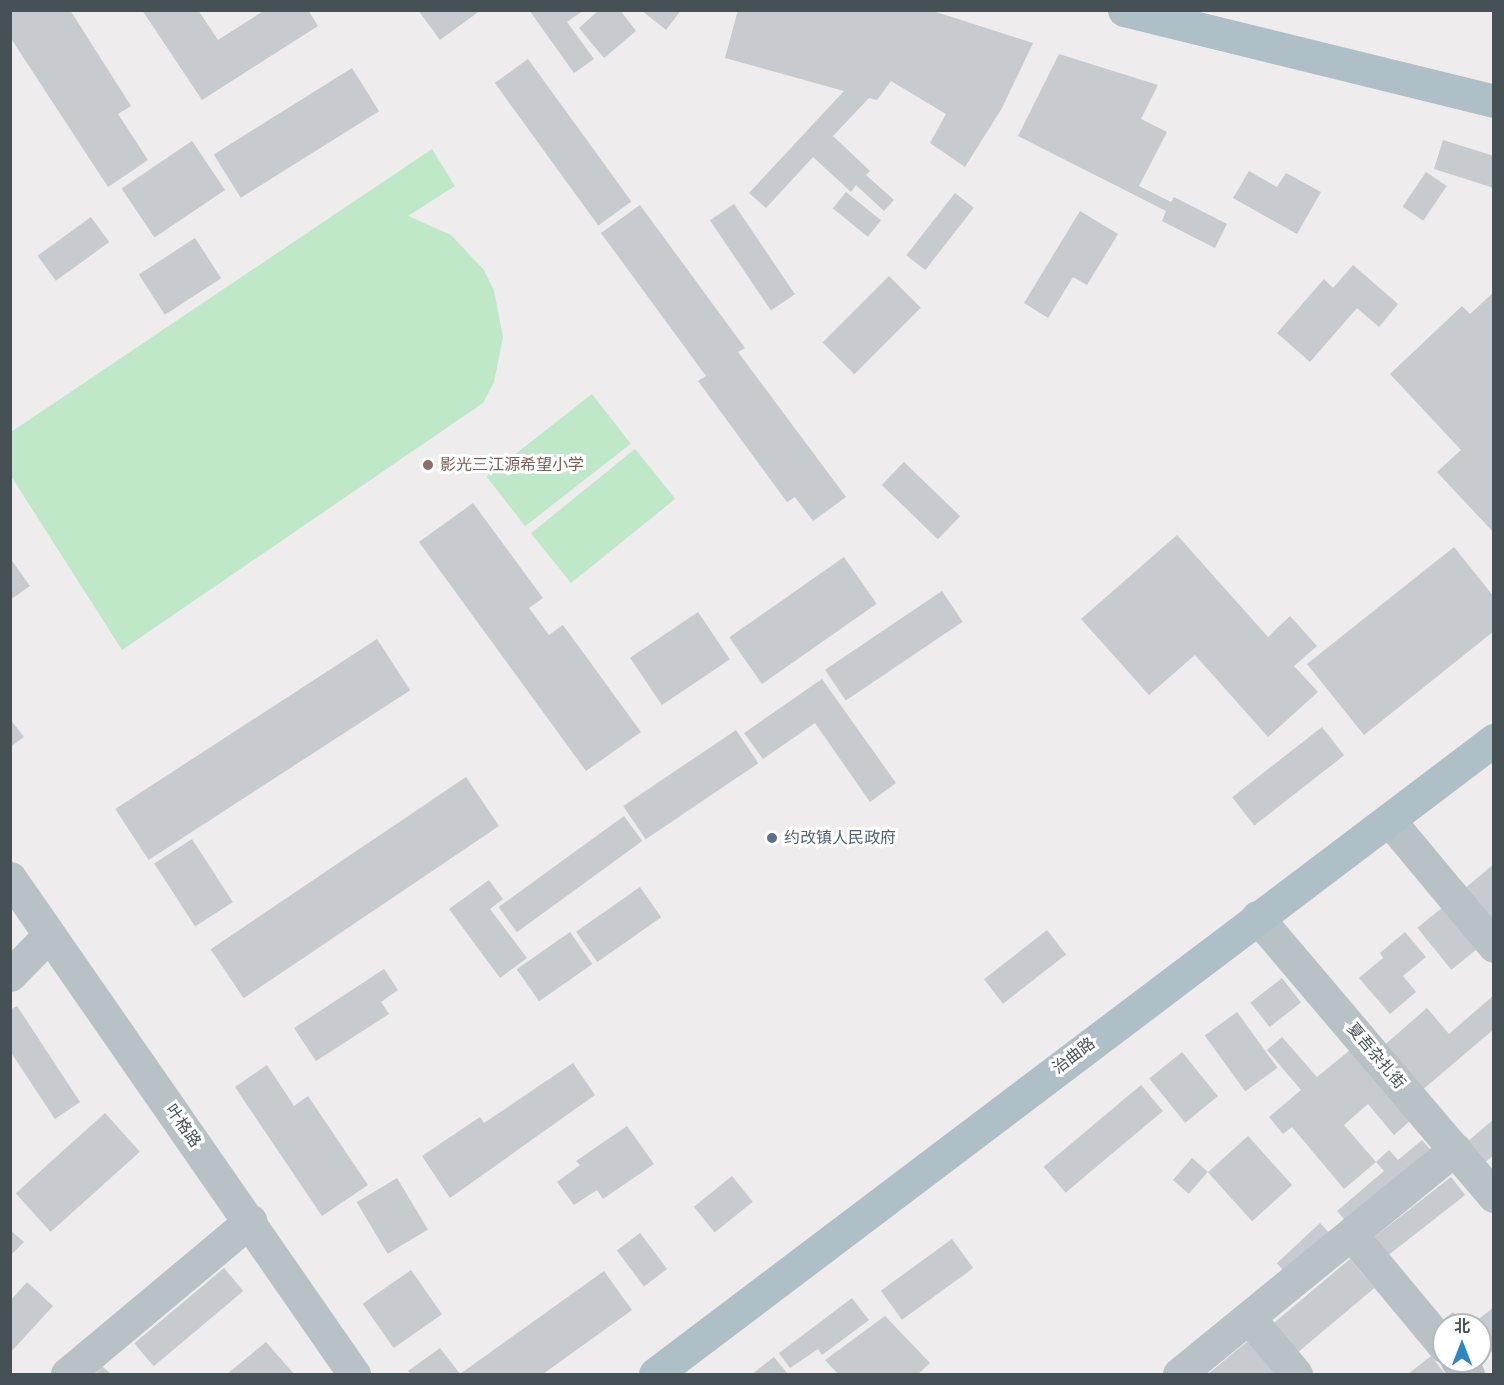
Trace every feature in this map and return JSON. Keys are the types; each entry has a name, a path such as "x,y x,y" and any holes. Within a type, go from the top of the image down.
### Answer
{"main road":[{"path":"1124,10 1188,18 1494,101"},
{"name":"治曲路","path":"655,1374 1494,740"}],"street":[{"path":"1389,820 1494,946"},
{"name":"叶格路","path":"10,878 354,1374"},
{"name":"夏吾杂扎街","path":"1257,917 1494,1196"},
{"path":"10,975 49,935"},
{"path":"1179,1374 1455,1149"},
{"path":"67,1374 250,1221"},
{"path":"1352,1234 1432,1331"},
{"path":"1249,1318 1296,1374"}],"green space":[{"path":"432,149 455,186 408,216 451,235 484,270 494,291 503,337 494,382 483,403 122,650 11,476 11,432"},
{"path":"592,394 631,444 525,526 486,476"},
{"path":"635,449 675,499 571,583 531,533"}],"building":[{"path":"10,10 70,10 131,106 118,114 148,160 108,187 10,37"},
{"path":"142,10 198,10 218,40 265,10 308,10 318,26 202,100"},
{"path":"418,10 481,10 440,40"},
{"path":"529,10 584,10 567,22 594,59 574,73"},
{"path":"599,10 620,10 636,31 604,58 579,28"},
{"path":"641,10 681,10 666,30"},
{"path":"738,10 930,10 1033,43 1002,108 965,167 930,143 946,114 891,81 877,100 869,98 833,136 870,171 866,175 894,200 884,211 856,185 851,192 813,157 766,208 749,193 844,91 725,58"},
{"path":"1059,54 1158,85 1141,119 1167,132 1139,186 1171,202 1174,197 1227,224 1215,248 1162,221 1166,211 1018,136"},
{"path":"528,59 631,201 598,225 495,83"},
{"path":"352,68 379,111 241,198 214,154"},
{"path":"1443,140 1494,156 1494,188 1434,169"},
{"path":"192,141 225,190 155,237 122,189"},
{"path":"1249,171 1277,187 1286,173 1321,192 1297,234 1233,198"},
{"path":"1426,172 1447,186 1423,221 1403,207"},
{"path":"846,192 881,220 868,237 833,208"},
{"path":"955,193 974,208 925,270 906,255"},
{"path":"734,204 795,294 771,311 710,220"},
{"path":"640,205 745,348 738,352 846,497 813,521 795,497 787,502 698,381 706,376 601,233"},
{"path":"1080,211 1118,234 1087,285 1073,277 1048,318 1024,303"},
{"path":"91,217 109,242 56,281 38,256"},
{"path":"195,238 221,278 165,315 139,274"},
{"path":"1353,265 1398,304 1379,327 1357,308 1310,362 1277,333 1324,279 1333,288"},
{"path":"889,276 921,308 854,374 823,342"},
{"path":"1494,292 1494,533 1437,472 1461,450 1390,374 1462,306 1470,314"},
{"path":"904,462 960,516 938,539 882,485"},
{"path":"473,503 543,598 529,608 549,635 563,625 641,732 586,771 419,542"},
{"path":"1177,535 1268,637 1290,616 1317,646 1294,666 1318,692 1268,737 1195,655 1149,695 1081,619"},
{"path":"1454,547 1494,597 1494,631 1364,735 1307,664"},
{"path":"844,557 877,604 762,684 729,637"},
{"path":"10,558 30,586 10,600"},
{"path":"942,591 963,622 846,701 825,670"},
{"path":"698,612 730,659 662,705 630,658"},
{"path":"377,639 410,690 149,860 115,809"},
{"path":"822,679 896,783 870,802 815,723 763,759 744,733"},
{"path":"10,719 24,737 10,747"},
{"path":"1322,727 1344,755 1254,826 1232,797"},
{"path":"736,730 758,763 646,839 623,806"},
{"path":"466,777 499,826 244,998 211,949"},
{"path":"624,816 642,841 517,932 499,907"},
{"path":"192,839 233,902 195,926 154,864"},
{"path":"1494,864 1494,924 1464,889"},
{"path":"489,880 503,899 490,909 527,958 500,978 449,909"},
{"path":"640,887 661,917 597,962 576,932"},
{"path":"1443,907 1477,949 1451,970 1417,928"},
{"path":"1047,930 1066,954 1003,1004 984,979"},
{"path":"570,932 592,964 539,1001 517,969"},
{"path":"1405,932 1426,957 1403,976 1416,992 1390,1014 1359,978 1383,958 1380,953"},
{"path":"384,969 398,990 381,1002 389,1014 316,1061 294,1028"},
{"path":"1282,978 1301,1002 1270,1027 1250,1003"},
{"path":"1494,995 1494,1029 1420,1092 1381,1048 1427,1008 1449,1034"},
{"path":"17,1006 80,1102 55,1119 10,1051 10,1010"},
{"path":"1237,1012 1278,1068 1245,1091 1205,1036"},
{"path":"1282,1037 1317,1077 1350,1050 1410,1121 1394,1135 1368,1104 1344,1125 1376,1162 1344,1189 1292,1127 1283,1134 1269,1117 1301,1090 1267,1050"},
{"path":"1182,1052 1218,1096 1185,1123 1149,1078"},
{"path":"573,1063 595,1095 450,1198 422,1156 480,1117 484,1123"},
{"path":"267,1065 294,1106 308,1096 368,1185 322,1216 235,1087"},
{"path":"1141,1085 1163,1111 1066,1193 1044,1167"},
{"path":"105,1113 140,1152 51,1232 16,1193"},
{"path":"1494,1119 1494,1155 1484,1163 1467,1142"},
{"path":"627,1126 654,1164 603,1199 597,1190 574,1205 557,1182 580,1165 576,1161"},
{"path":"1248,1136 1292,1185 1252,1221 1208,1172"},
{"path":"1422,1140 1435,1155 1350,1226 1337,1211 1384,1171 1376,1162 1389,1150 1398,1160"},
{"path":"1192,1158 1208,1172 1189,1194 1173,1180"},
{"path":"732,1176 753,1202 715,1232 694,1207"},
{"path":"1451,1177 1465,1195 1382,1260 1368,1242"},
{"path":"397,1178 428,1229 388,1254 357,1202"},
{"path":"1320,1223 1333,1237 1290,1277 1277,1263"},
{"path":"10,1230 24,1242 10,1256"},
{"path":"640,1233 667,1269 644,1286 617,1250"},
{"path":"952,1239 973,1268 902,1320 881,1291"},
{"path":"1350,1259 1374,1288 1292,1358 1267,1328"},
{"path":"224,1268 243,1291 154,1366 134,1343"},
{"path":"411,1270 442,1314 394,1348 363,1304"},
{"path":"604,1271 632,1310 543,1374 460,1374"},
{"path":"27,1282 53,1306 10,1353 10,1301"},
{"path":"852,1298 869,1320 822,1355 818,1349 790,1368 779,1353"},
{"path":"1494,1307 1494,1350 1492,1352 1492,1313 1486,1313"},
{"path":"885,1316 930,1363 918,1374 838,1374 825,1360"},
{"path":"1248,1341 1276,1374 1208,1374"},
{"path":"266,1342 294,1374 227,1374"},
{"path":"440,1348 460,1374 411,1374 408,1371"},
{"path":"1431,1356 1432,1373 1445,1374 1408,1374"},
{"path":"774,1357 788,1374 752,1374"},
{"path":"102,1366 111,1374 95,1374"}],"place":[{"name":"影光三江源希望小学","path":"428,465"},
{"name":"约改镇人民政府","path":"772,838"}]}
